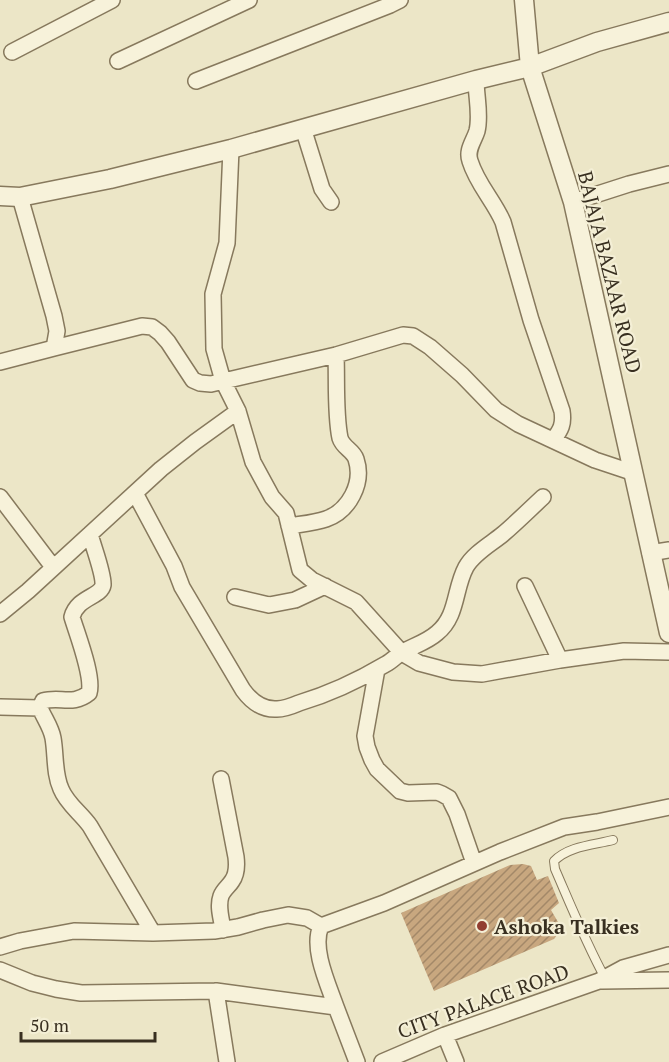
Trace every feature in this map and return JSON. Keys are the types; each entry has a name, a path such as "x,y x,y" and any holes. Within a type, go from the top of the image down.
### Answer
{"street":[{"path":"12,52 112,0"},
{"path":"118,61 249,0"},
{"path":"196,81 400,0"},
{"name":"BAJAJA BAZAAR ROAD","path":"524,0 530,67 573,202 669,633"},
{"path":"0,196 20,197 110,179 231,149 530,67 597,42 669,22"},
{"path":"476,80 477,130 468,151 469,159 480,185 498,209 503,222 531,320 562,411 564,422 553,440"},
{"path":"303,128 322,189 331,202"},
{"path":"231,149 227,243 213,294 214,349 223,381 238,411 253,462 272,497 286,513 300,570 312,580 356,602 402,653 419,663 438,669 482,674 624,651 669,652"},
{"path":"573,202 669,174"},
{"path":"20,197 54,316 57,331 54,348"},
{"path":"0,362 142,326 152,327 168,342 193,380 211,384 336,355 403,335 412,336 430,347 496,410 518,424 595,460 634,473"},
{"path":"289,526 326,519 346,506 356,491 357,461 354,454 342,444 338,427 336,355"},
{"path":"0,614 169,462 238,411"},
{"path":"135,493 188,596 243,690 258,705 274,710 324,694 377,669 438,633 449,621 466,568 473,558 504,533 543,496"},
{"path":"0,497 53,567"},
{"path":"90,534 103,585 100,591 77,606 72,617 84,655 89,693 77,700 49,699 43,701 40,708 52,737 61,789 74,809 90,826 153,933"},
{"path":"650,553 669,550"},
{"path":"235,597 269,605 295,600 325,586"},
{"path":"525,586 560,660"},
{"path":"377,669 365,736 372,760 377,769 400,791 437,792 449,798 474,863"},
{"path":"0,707 40,708"},
{"path":"221,779 237,857 234,880 220,897 223,930"},
{"path":"357,1062 317,948 317,933 321,926 400,896 564,827 669,807"},
{"path":"0,947 74,931 153,933 223,930 288,915 307,918 321,926"},
{"path":"602,979 623,968 669,955"},
{"path":"0,970 32,983 81,993 216,991 336,1006"},
{"path":"602,979 669,980"},
{"name":"CITY PALACE ROAD","path":"382,1062 445,1035 602,979"},
{"path":"216,991 227,1062"},
{"path":"445,1035 456,1062"}],"lane":[{"path":"602,979 555,869 554,861 572,849 613,840"}],"building":[{"name":"Ashoka Talkies","path":"510,865 531,866 537,880 548,876 559,903 551,910 560,931 554,939 434,991 401,913"}],"place":[{"name":"Ashoka Talkies","path":"482,926"}]}
